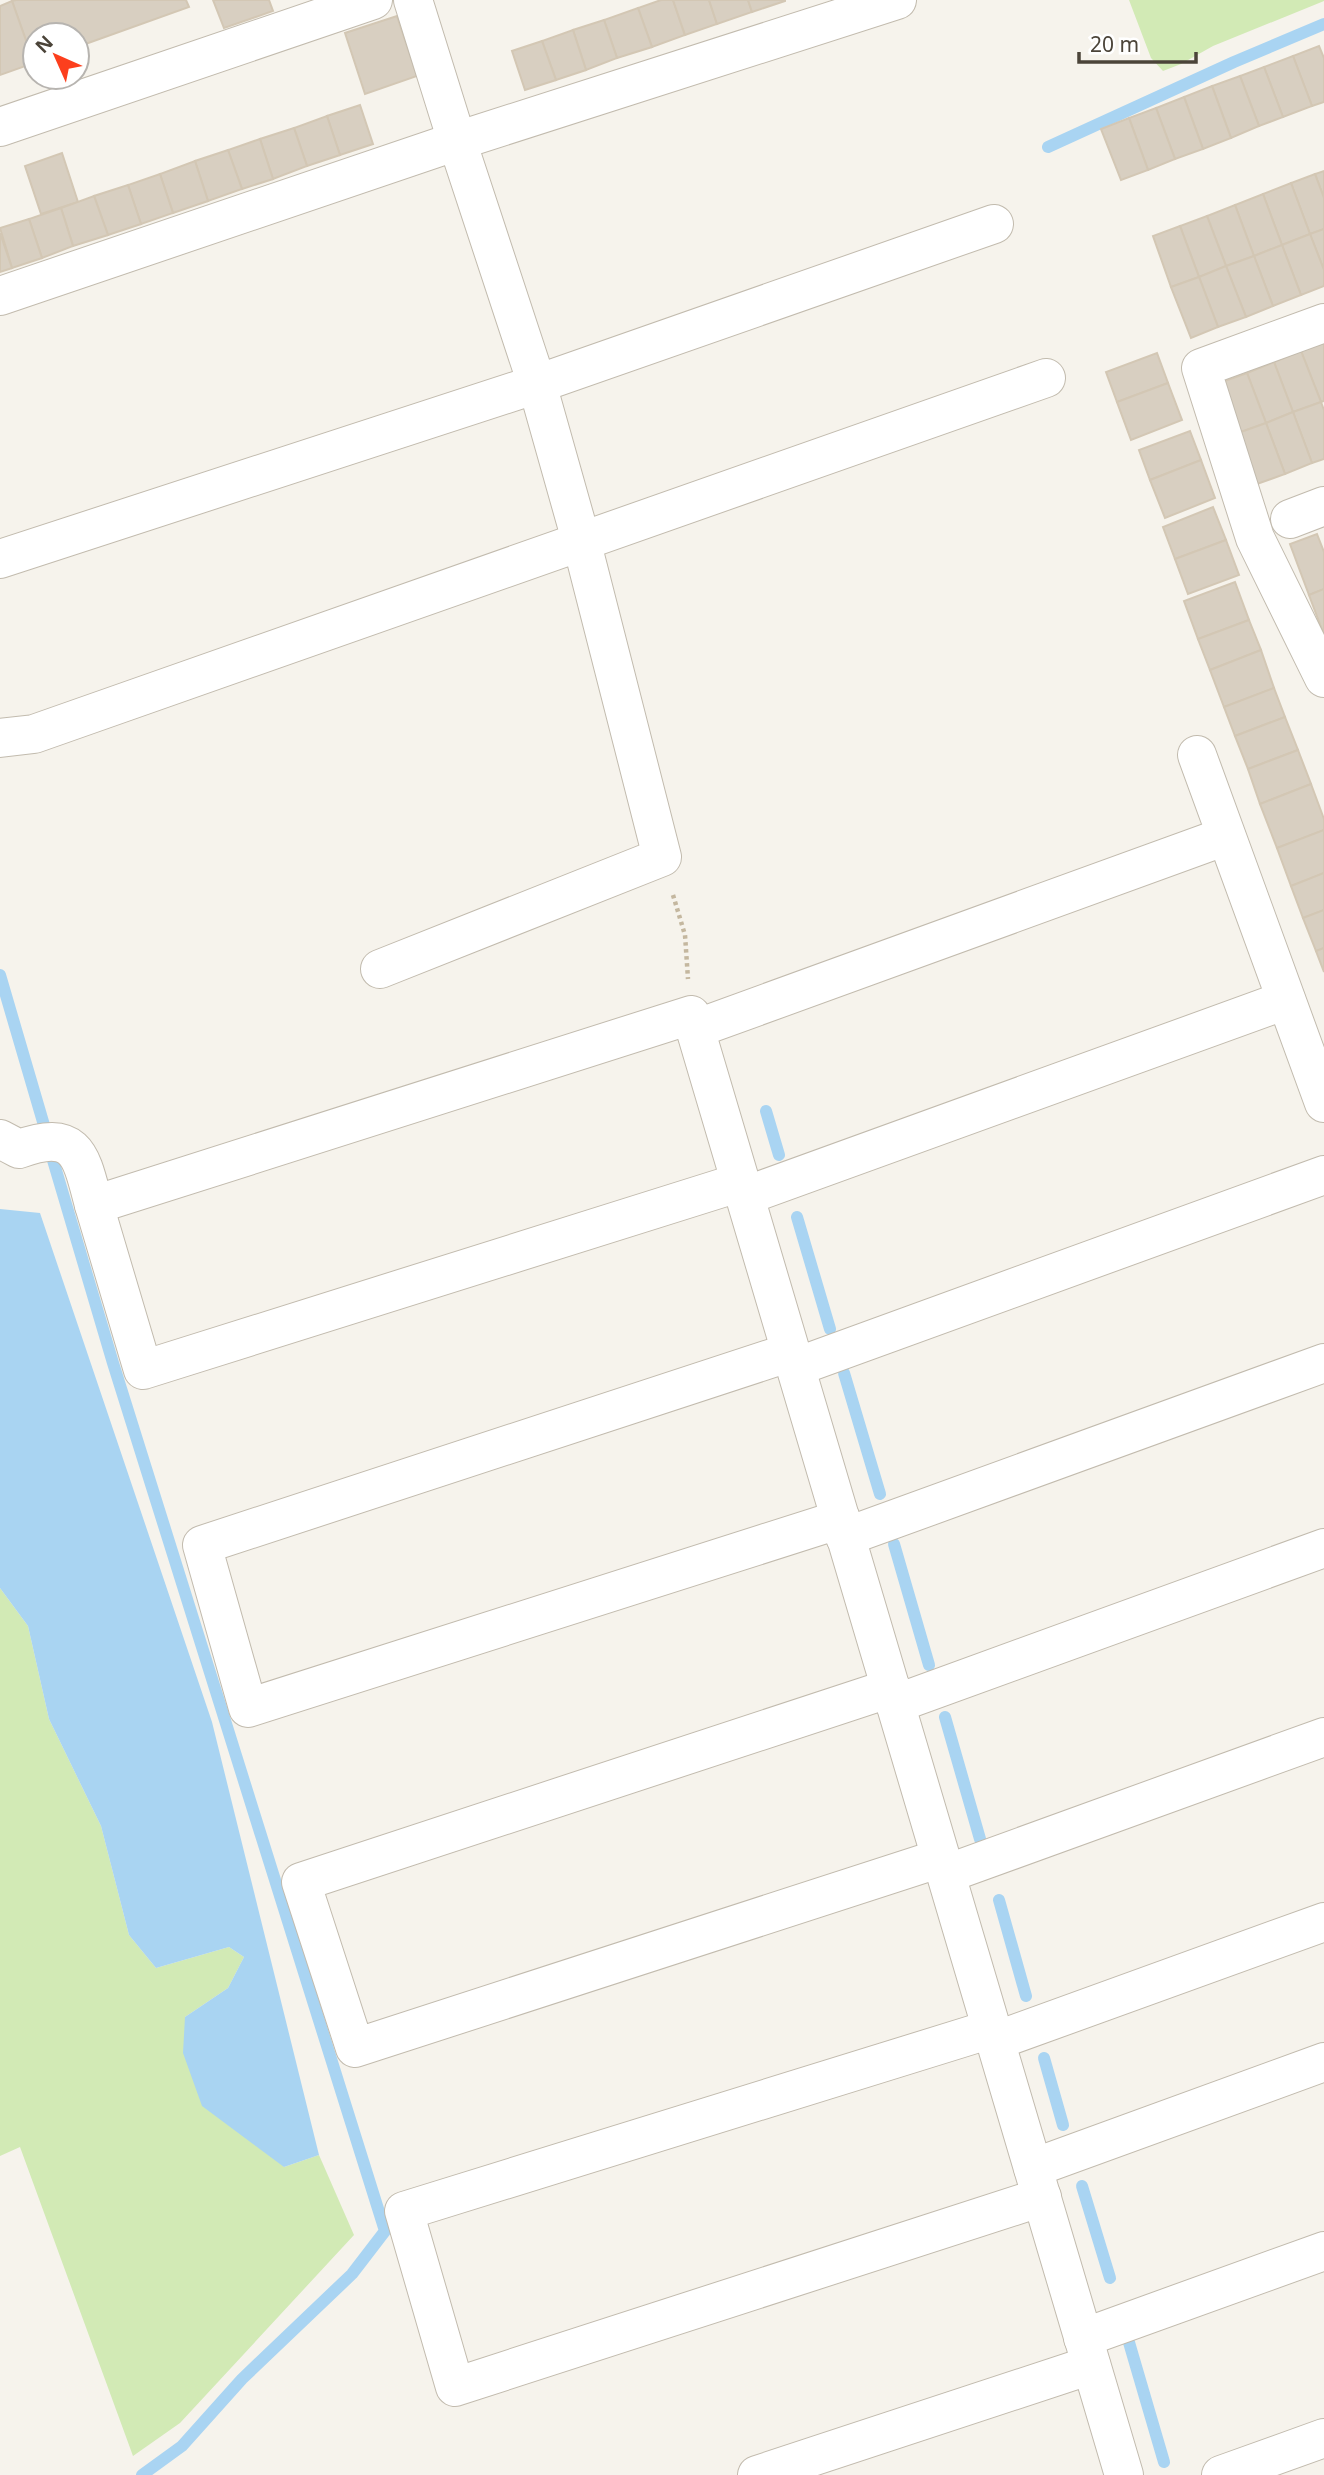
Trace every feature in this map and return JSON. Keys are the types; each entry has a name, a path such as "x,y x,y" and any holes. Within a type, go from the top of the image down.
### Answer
{"street":[{"path":"0,127 373,0"},
{"path":"380,969 662,857 581,540 537,384 413,0"},
{"path":"0,296 457,141 897,0"},
{"path":"0,559 537,384 993,224"},
{"path":"1324,323 1201,368 1255,538 1324,678"},
{"path":"0,738 34,734 1046,378"},
{"path":"1197,755 1324,1103"},
{"path":"94,1205 693,1022 1226,835"},
{"path":"0,1139 19,1149 40,1141 66,1143 82,1158 143,1370 743,1189 1286,1000"},
{"path":"693,1022 1124,2475"},
{"path":"1324,1175 793,1360 202,1545 248,1708 843,1528 1324,1363"},
{"path":"1324,1548 893,1696 301,1882 355,2048 943,1866 1324,1737"},
{"path":"1324,1922 993,2035 404,2211 455,2388 1037,2183 1324,2062"},
{"path":"757,2475 1087,2352 1324,2251"},
{"path":"1221,2475 1324,2438"}],"path":[{"path":"662,857 685,935 693,1022"}],"green space":[{"path":"1129,0 1324,1 1213,46 1163,71 1151,58"},
{"path":"0,1588 28,1626 49,1719 101,1826 129,1935 156,1968 229,1947 244,1957 228,1988 185,2017 284,2167 319,2155 354,2235 180,2423 133,2456 20,2147 0,2156"}],"water":[{"path":"0,1209 40,1213 212,1722 319,2155 284,2167 202,2106 183,2053 185,2017 228,1988 244,1957 229,1947 156,1968 129,1935 101,1826 49,1719 28,1626 0,1588"}],"building":[{"path":"186,0 189,7 91,42 91,21 21,21 21,26 12,1"},
{"path":"213,0 269,0 273,11 224,28"},
{"path":"661,0 673,0 685,35 652,47 638,8"},
{"path":"673,0 709,0 717,24 685,35"},
{"path":"709,0 748,0 752,12 717,24"},
{"path":"748,0 785,0 785,1 752,12"},
{"path":"12,1 21,26 21,68 0,75 0,6"},
{"path":"638,8 652,47 617,58 604,20"},
{"path":"397,16 417,76 365,94 345,33"},
{"path":"604,20 617,58 586,70 573,30"},
{"path":"573,30 586,70 556,80 542,41"},
{"path":"542,41 556,80 525,90 512,51"},
{"path":"1319,46 1324,58 1324,102 1312,106 1293,56"},
{"path":"1293,56 1312,106 1283,117 1264,67"},
{"path":"1264,67 1283,117 1259,126 1240,76"},
{"path":"1240,76 1259,126 1231,138 1212,86"},
{"path":"1212,86 1231,138 1203,149 1184,97"},
{"path":"1184,97 1203,149 1175,159 1156,108"},
{"path":"360,105 373,144 340,155 327,116"},
{"path":"1156,108 1175,159 1148,170 1129,118"},
{"path":"327,116 340,155 307,166 294,128"},
{"path":"1129,118 1148,170 1121,180 1101,129"},
{"path":"294,128 307,166 273,179 260,139"},
{"path":"260,139 273,179 242,189 228,150"},
{"path":"228,150 242,189 208,201 195,161"},
{"path":"62,153 78,202 41,214 25,166"},
{"path":"195,161 208,201 173,213 160,174"},
{"path":"1324,171 1324,198 1315,174"},
{"path":"160,174 173,213 141,224 128,185"},
{"path":"1315,174 1324,198 1324,229 1310,234 1291,183"},
{"path":"1291,183 1310,234 1282,245 1263,194"},
{"path":"128,185 141,224 108,235 94,196"},
{"path":"1263,194 1282,245 1254,256 1235,205"},
{"path":"94,196 108,235 73,246 61,208"},
{"path":"1235,205 1254,256 1226,266 1207,216"},
{"path":"61,208 73,246 42,258 29,219"},
{"path":"1207,216 1226,266 1199,277 1180,226"},
{"path":"29,219 42,258 12,268 0,228"},
{"path":"1180,226 1199,277 1171,287 1153,236"},
{"path":"1324,229 1324,270 1310,234"},
{"path":"0,233 12,268 0,272"},
{"path":"1310,234 1324,270 1324,286 1301,295 1282,245"},
{"path":"1282,245 1301,295 1273,306 1254,256"},
{"path":"1254,256 1273,306 1246,317 1226,266"},
{"path":"1226,266 1246,317 1218,327 1199,277"},
{"path":"1199,277 1218,327 1191,338 1171,287"},
{"path":"1324,343 1324,401 1321,402 1301,351"},
{"path":"1301,351 1321,402 1293,412 1274,362"},
{"path":"1157,353 1168,383 1117,402 1106,372"},
{"path":"1274,362 1293,412 1266,423 1247,373"},
{"path":"1247,373 1266,423 1238,433 1219,383"},
{"path":"1168,383 1182,420 1131,440 1117,402"},
{"path":"1321,402 1324,410 1324,459 1312,463 1293,412"},
{"path":"1293,412 1312,463 1285,474 1266,423"},
{"path":"1266,423 1285,474 1257,484 1238,433"},
{"path":"1190,431 1201,460 1150,480 1139,450"},
{"path":"1201,460 1215,498 1165,518 1150,480"},
{"path":"1213,507 1226,540 1175,559 1163,527"},
{"path":"1317,534 1324,552 1324,589 1309,595 1290,544"},
{"path":"1226,540 1239,575 1188,594 1175,559"},
{"path":"1235,582 1249,620 1198,639 1184,601"},
{"path":"1324,589 1324,635 1309,595"},
{"path":"1249,620 1261,650 1210,670 1198,639"},
{"path":"1261,650 1274,688 1224,707 1210,670"},
{"path":"1274,688 1285,717 1235,736 1224,707"},
{"path":"1285,717 1298,750 1248,769 1235,736"},
{"path":"1298,750 1311,784 1260,804 1248,769"},
{"path":"1311,784 1324,819 1324,830 1277,848 1260,804"},
{"path":"1324,830 1324,873 1291,886 1277,848"},
{"path":"1324,873 1324,910 1303,918 1291,886"},
{"path":"1324,910 1324,948 1316,951 1303,918"},
{"path":"1324,948 1324,972 1316,951"}],"waterway":[{"path":"1048,147 1324,24"},
{"path":"0,975 46,1132"},
{"path":"766,1111 779,1155"},
{"path":"50,1150 113,1363 385,2231 352,2274 242,2379 182,2446 142,2475"},
{"path":"797,1217 830,1329"},
{"path":"844,1373 880,1494"},
{"path":"894,1544 929,1665"},
{"path":"945,1717 980,1839"},
{"path":"999,1900 1026,1996"},
{"path":"1044,2058 1063,2125"},
{"path":"1082,2186 1110,2278"},
{"path":"1128,2339 1164,2462"}]}
